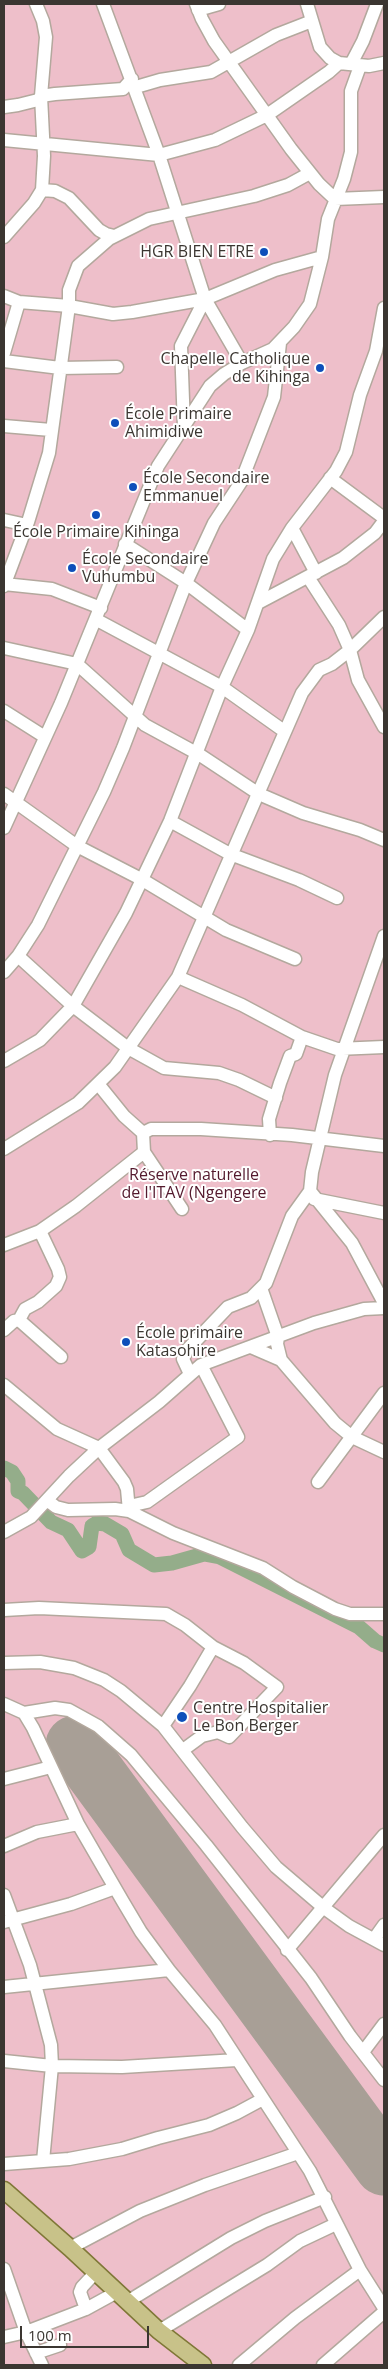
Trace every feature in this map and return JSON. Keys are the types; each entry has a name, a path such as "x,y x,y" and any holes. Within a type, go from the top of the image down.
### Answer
{"main road":[{"path":"6,2196 70,2248 159,2331 203,2365"}],"street":[{"path":"4,237 34,203 42,190 44,144 42,96 46,37 43,21 36,4"},
{"path":"103,4 134,83 159,155 205,300 242,363"},
{"path":"219,4 197,7 214,42 310,173 336,199 384,197"},
{"path":"307,4 320,47 330,58 350,64 369,66 384,62"},
{"path":"4,828 99,614 125,544 158,466 210,386 224,374 280,343 310,304 322,257 328,219 351,152 349,113 351,91 350,64 363,41 377,4"},
{"path":"4,107 38,100 42,96 122,89 134,83 211,72 276,35 312,22"},
{"path":"4,140 159,155 215,140 267,115 329,72 350,64"},
{"path":"284,731 222,688 158,653 99,614 52,589 4,584 27,525 49,453 69,306 68,290 78,266 92,252 114,236 149,219 254,196 288,185 310,173"},
{"path":"42,190 55,191 69,198 99,230 114,236"},
{"path":"4,296 19,302 69,306 113,314 205,300 275,270 322,257"},
{"path":"184,428 181,346 205,300"},
{"path":"4,353 19,302"},
{"path":"4,1060 40,1040 73,1006 107,949 170,821 222,688 248,630 273,559 292,528 330,478 346,452 360,395 380,352 384,308"},
{"path":"4,972 18,956 38,925 77,846 123,748 186,583 214,523 241,482 274,397 280,343"},
{"path":"364,358 380,352"},
{"path":"4,361 60,368 117,367"},
{"path":"4,426 51,430"},
{"path":"258,603 312,575 360,546 375,534 384,519 330,478"},
{"path":"4,520 27,525"},
{"path":"292,528 312,575 350,650 358,680 380,706 384,727"},
{"path":"125,544 186,583 248,630"},
{"path":"4,1149 61,1115 99,1085 116,1067 178,977 230,854 259,794 284,731 310,680 319,670 332,664 350,650 384,617"},
{"path":"4,648 77,664 145,725 200,755 259,794 303,814 360,830 384,840"},
{"path":"4,710 45,737"},
{"path":"4,794 77,846 140,879 226,930 295,959"},
{"path":"170,821 230,854 299,880 337,898"},
{"path":"190,1374 183,1359 187,1350 228,1307 251,1298 261,1288 272,1272 281,1241 292,1216 312,1195 320,1139 335,1075 383,941"},
{"path":"18,956 73,1006 128,1048 164,1068 219,1073 239,1080 276,1098"},
{"path":"178,977 242,1005 302,1037 337,1049 346,1047 384,1047"},
{"path":"270,1135 269,1119 290,1056 296,1054 302,1037"},
{"path":"99,1085 124,1116 143,1133 144,1152 182,1209"},
{"path":"143,1133 151,1129 167,1128 320,1139 384,1146"},
{"path":"4,1245 40,1231 76,1206 144,1152"},
{"path":"312,1195 384,1213"},
{"path":"312,1195 352,1243 384,1304"},
{"path":"4,1330 14,1321 19,1320 25,1309 38,1302 56,1286 60,1277 40,1231"},
{"path":"261,1288 278,1336 277,1344 281,1360 319,1406 352,1437 384,1452"},
{"path":"4,1532 31,1517 69,1476 100,1448 159,1402 201,1365 278,1336 351,1312 384,1308"},
{"path":"19,1320 61,1357"},
{"path":"251,1347 281,1360"},
{"path":"46,1503 68,1510 129,1508 147,1502 238,1437 201,1365"},
{"path":"4,1385 57,1429 100,1448 124,1482 129,1508 173,1533 264,1568 293,1587 335,1608 350,1614 384,1614"},
{"path":"318,1482 384,1393"},
{"path":"4,1610 39,1608 166,1614 185,1625 213,1647 244,1663 277,1687 229,1737 218,1732 202,1736 182,1750"},
{"path":"162,1726 190,1686 213,1647"},
{"path":"4,1660 40,1662 91,1674 121,1691 162,1726 266,1856 324,1908 349,1926 379,1942 384,1925"},
{"path":"4,1704 24,1713 55,1708 69,1710 98,1726 120,1744 145,1771 206,1845 311,1978 362,2052 384,2080"},
{"path":"24,1713 78,1824 141,1932 214,2025 263,2098 325,2197 336,2224 360,2270 384,2308"},
{"path":"4,1779 51,1767"},
{"path":"4,1846 37,1832 78,1824"},
{"path":"287,1950 384,1835"},
{"path":"9,1922 115,1888"},
{"path":"4,1895 9,1922 36,1984 51,2045 52,2066 43,2161"},
{"path":"4,1987 169,1970"},
{"path":"362,2052 384,2024"},
{"path":"4,2061 52,2066 122,2067 237,2060"},
{"path":"4,2164 68,2159 134,2146 209,2125 237,2113 263,2098"},
{"path":"70,2248 140,2211 205,2185 298,2153"},
{"path":"4,2337 26,2332 122,2297 265,2221 325,2197"},
{"path":"159,2331 267,2265 300,2241 336,2224"},
{"path":"4,2269 26,2332 42,2365"},
{"path":"239,2365 295,2318 360,2270"},
{"path":"86,2309 81,2297 82,2287 96,2272"},
{"path":"324,2365 384,2312"},
{"path":"36,2352 60,2345"}],"green space":[{"name":"Réserve naturelle de l'ITAV (Ngengere","path":"4,4 384,4 384,2365 4,2365"}],"waterway":[{"path":"4,1468 12,1472 18,1481 18,1491 23,1493 51,1522 68,1530 82,1551 89,1547 92,1526 97,1523 105,1524 122,1534 129,1550 154,1565 172,1563 204,1554 220,1557 359,1627 375,1641 384,1645"}],"runway":[{"path":"75,1745 384,2166"}],"place":[{"name":"HGR BIEN ETRE","path":"264,252"},
{"name":"Chapelle Catholique de Kihinga","path":"320,368"},
{"name":"École Primaire Ahimidiwe","path":"115,423"},
{"name":"École Secondaire Emmanuel","path":"133,487"},
{"name":"École Primaire Kihinga","path":"96,515"},
{"name":"École Secondaire Vuhumbu","path":"72,568"},
{"name":"École primaire Katasohire","path":"126,1342"},
{"name":"Centre Hospitalier Le Bon Berger","path":"182,1717"}]}
